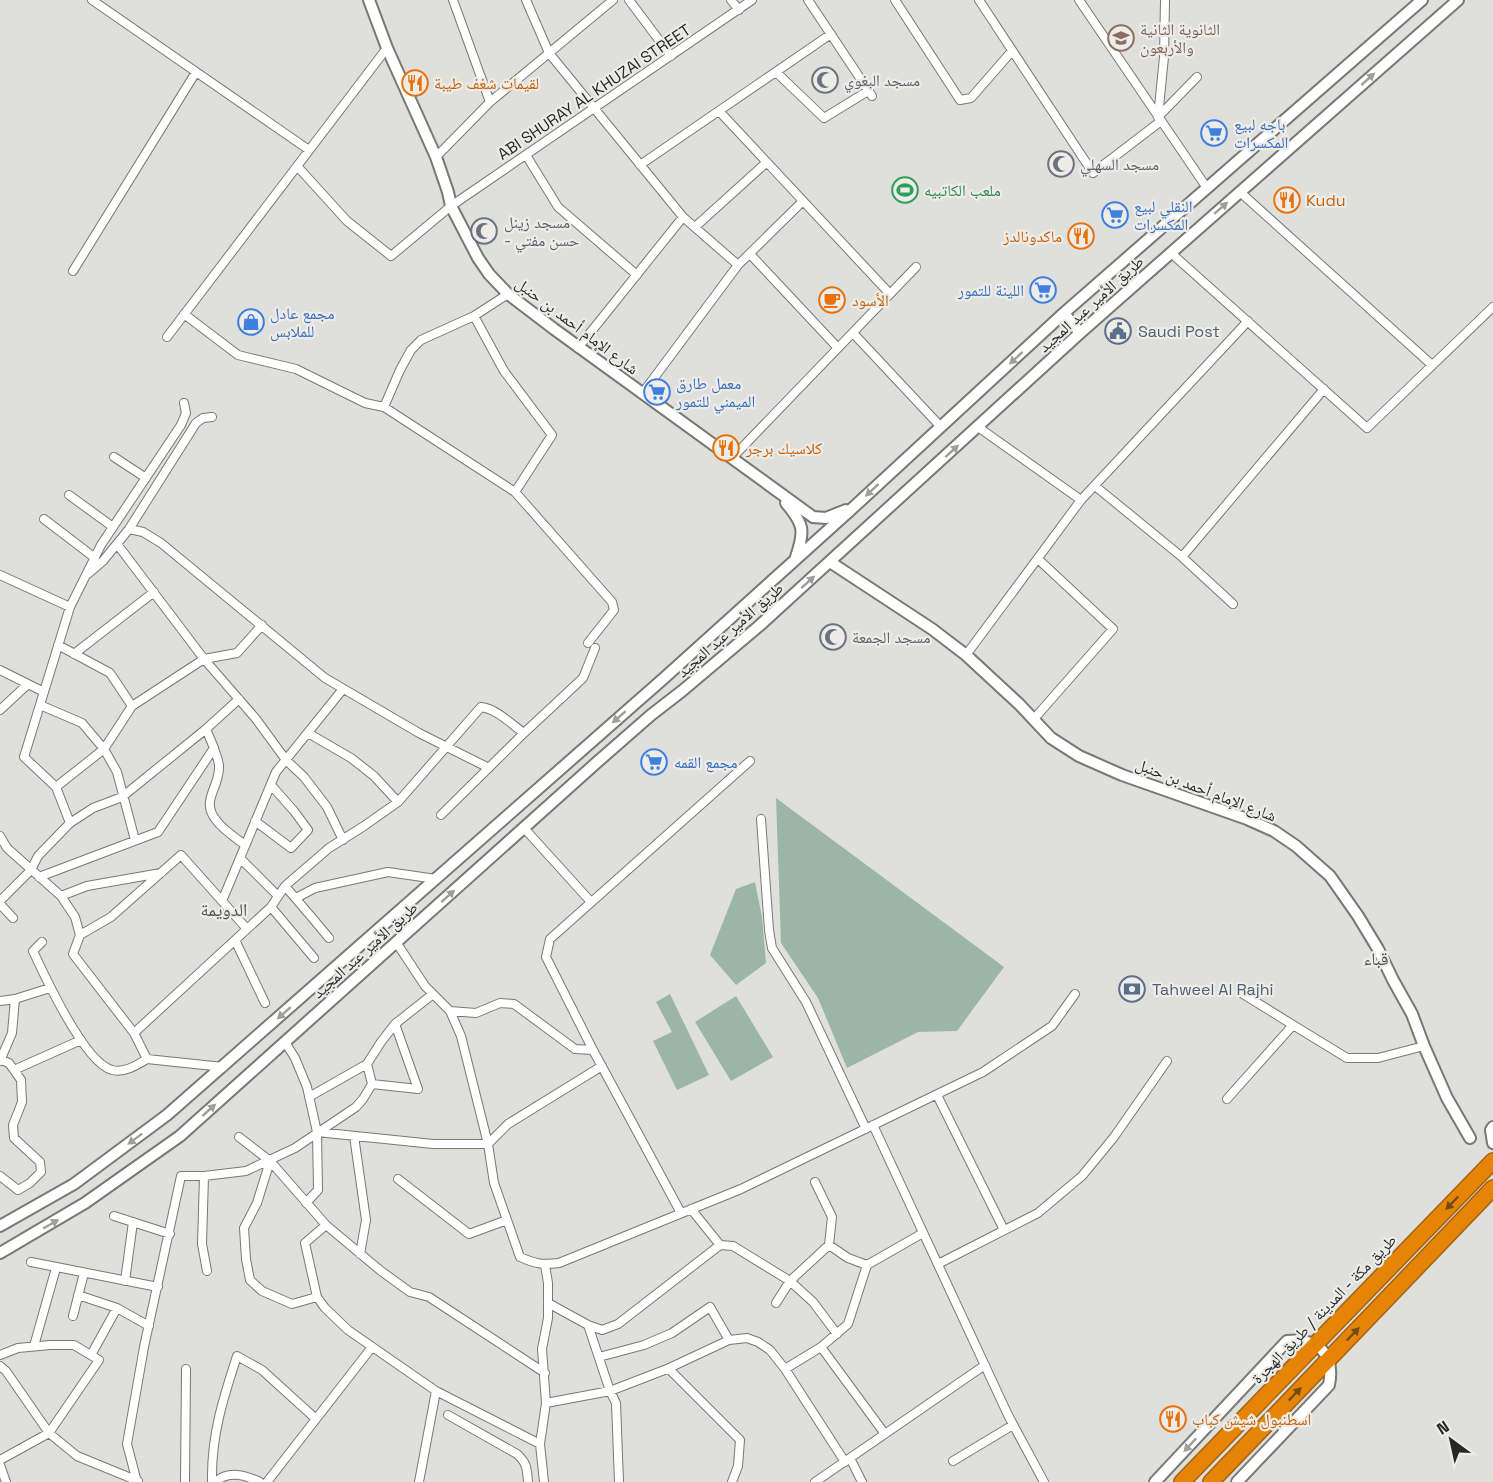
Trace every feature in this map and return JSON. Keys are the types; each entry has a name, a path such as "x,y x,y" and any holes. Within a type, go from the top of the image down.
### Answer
{"highway":[{"name":"طريق مكة - المدينة / طريق الهجرة","path":"1182,1482 1493,1161"},
{"path":"1211,1482 1493,1188"}],"main road":[{"name":"شارع الإمام أحمد بن حنبل","path":"369,0 387,48 436,157 451,206 489,274 508,294 578,348 776,492"},
{"name":"طريق الأمير عبد المجيد","path":"0,1226 74,1184 167,1115 223,1067 663,679 941,428 1064,313 1422,0"},
{"name":"طريق الأمير عبد المجيد","path":"0,1253 85,1203 180,1136 627,736 759,626 1080,333 1458,0"},
{"path":"1064,313 1080,333"},
{"path":"776,492 813,517 826,518 853,508"},
{"path":"776,492 796,515 802,528 801,543 796,559"},
{"name":"شارع الإمام أحمد بن حنبل","path":"830,562 932,629 966,655 1051,738 1079,756 1122,775 1247,819 1274,831 1296,846 1329,876 1378,949 1412,1014 1447,1098 1470,1138"},
{"path":"471,848 484,863"},
{"path":"1493,1127 1491,1130 1493,1143"},
{"path":"1155,1482 1287,1341 1300,1340 1312,1343 1322,1350 1329,1360 1332,1372 1329,1385 1238,1482"}],"street":[{"path":"92,0 309,150"},
{"path":"453,0 490,102"},
{"path":"526,0 549,53 683,217 738,265"},
{"path":"436,157 490,102 613,0"},
{"path":"629,0 671,56"},
{"path":"731,0 739,9"},
{"name":"ABI SHURAY AL KHUZAI STREET","path":"297,166 347,221 391,256 451,206 752,0"},
{"path":"776,72 824,118 870,94 808,0"},
{"path":"895,0 960,100 971,98 1012,51"},
{"path":"979,0 1093,173 1160,119 1197,77"},
{"path":"1079,0 1207,188"},
{"path":"1160,119 1165,0"},
{"path":"640,165 831,34"},
{"path":"167,337 387,48"},
{"path":"73,271 196,72"},
{"path":"719,111 890,294"},
{"path":"526,155 558,207 637,275"},
{"path":"695,227 767,162"},
{"path":"1240,192 1432,365"},
{"path":"642,394 738,265 803,201"},
{"path":"578,348 683,217"},
{"path":"1171,253 1367,428 1493,307"},
{"path":"750,254 838,348"},
{"path":"732,458 916,267"},
{"path":"384,406 411,350 421,340 474,316 508,294"},
{"path":"184,314 238,355 296,369 365,403 384,406 515,492 612,602 614,610 592,646 583,678 441,816"},
{"path":"474,316 504,371 552,435 515,492"},
{"path":"966,655 1081,500 1248,321"},
{"path":"853,333 941,428"},
{"path":"1182,557 1324,389"},
{"path":"70,823 56,788 24,757 69,608 113,527 180,425 186,413 184,403"},
{"path":"85,577 103,561 129,529 196,423 203,418 212,417"},
{"path":"978,427 1081,500"},
{"path":"114,457 146,478"},
{"path":"1095,486 1182,557 1233,604"},
{"path":"69,495 113,527"},
{"path":"44,519 95,558"},
{"path":"129,529 143,532 161,543 325,678 419,733 489,768"},
{"path":"117,544 204,659 240,699 286,760 304,777 327,807 343,840"},
{"path":"1034,720 1113,629 1038,559"},
{"path":"0,576 69,608"},
{"path":"74,654 154,592"},
{"path":"56,788 104,749 132,706 204,659 237,653 262,625"},
{"path":"58,645 110,673 132,706"},
{"path":"0,670 44,692"},
{"path":"0,710 28,684"},
{"path":"222,901 276,772 343,689"},
{"path":"13,918 0,903 31,870 38,856 70,823 93,808 122,797 240,699"},
{"path":"40,705 82,723 104,749 117,772 135,840"},
{"path":"134,1033 271,908 285,886 329,848 398,802 481,707 494,711 524,733"},
{"path":"206,729 219,766 216,785 208,805 211,814 218,823 245,845"},
{"path":"308,733 374,776 398,802"},
{"path":"39,878 158,832 214,748"},
{"path":"681,1213 593,1050 546,957 550,939 750,761"},
{"path":"255,821 291,848 308,830 271,785"},
{"path":"761,819 772,948 806,1002 923,1233 1041,1481"},
{"path":"524,828 591,902"},
{"path":"0,836 7,848 61,896 75,917 80,934 73,954 134,1033 147,1059"},
{"path":"80,934 111,917 181,855 247,929"},
{"path":"240,858 278,896"},
{"path":"296,898 315,888 388,872 436,879"},
{"path":"61,896 87,886 161,873"},
{"path":"285,886 328,938"},
{"path":"271,908 314,958"},
{"path":"235,940 265,1003"},
{"path":"42,942 33,951 50,988 81,1040 102,1064 113,1070 133,1068 147,1059 223,1067"},
{"path":"396,942 425,986 450,1011 461,1036 488,1144 494,1183 520,1257 545,1265 559,1263 741,1189 983,1072 1046,1031 1075,994"},
{"path":"0,1001 15,999 50,988"},
{"path":"309,1096 367,1064 395,1024 433,994"},
{"path":"1243,994 1347,1058 1378,1058 1424,1046"},
{"path":"0,1176 18,1190 30,1183 41,1172 40,1162 14,1138 13,1125 22,1102 21,1080 9,1063 1,1061 12,1033 15,999"},
{"path":"450,1011 476,1013 500,1003 514,1004 575,1049 593,1050"},
{"path":"372,1084 418,1089 395,1024"},
{"path":"1227,1099 1293,1025"},
{"path":"14,1070 81,1040"},
{"path":"285,1042 295,1058 307,1087 317,1132 318,1190 306,1203"},
{"path":"938,1264 1038,1213 1082,1176 1114,1137 1167,1061"},
{"path":"137,1482 127,1443 181,1176 246,1171 295,1148 338,1120 363,1099 372,1084 367,1064"},
{"path":"317,1132 433,1144 488,1144 508,1124 602,1066"},
{"path":"937,1095 1004,1230"},
{"path":"354,1136 366,1220 360,1254"},
{"path":"239,1137 270,1161 326,1225 360,1254 410,1292 429,1297 544,1373"},
{"path":"270,1161 257,1203 244,1228 250,1280 262,1291 292,1304 317,1297"},
{"path":"204,1176 202,1244 207,1271"},
{"path":"398,1179 469,1234 507,1220"},
{"path":"776,1303 790,1281 829,1245 832,1217 815,1182"},
{"path":"692,1209 720,1245"},
{"path":"114,1216 170,1234"},
{"path":"125,1281 133,1222"},
{"path":"326,1225 305,1243 317,1297 325,1308 348,1330 436,1391 540,1444"},
{"path":"786,1369 821,1347 848,1324 867,1265 923,1233"},
{"path":"548,1303 602,1330 618,1324 720,1245 733,1246 790,1281 813,1302 837,1334"},
{"path":"829,1245 848,1258 867,1265"},
{"path":"31,1262 158,1287"},
{"path":"544,1482 540,1444 546,1403 542,1349 548,1318 548,1283 545,1265"},
{"path":"34,1346 56,1268"},
{"path":"73,1316 84,1273"},
{"path":"78,1295 117,1308 149,1326"},
{"path":"599,1357 644,1345 672,1333 710,1307 729,1340"},
{"path":"91,1355 117,1308"},
{"path":"588,1325 616,1403 619,1482"},
{"path":"546,1403 610,1391 669,1369 729,1340 747,1338 770,1350 786,1369 862,1482"},
{"path":"0,1355 18,1348 74,1345 99,1360 50,1433 0,1460"},
{"path":"267,1482 372,1347"},
{"path":"821,1347 885,1434"},
{"path":"214,1482 212,1466 219,1413 237,1356 262,1370 316,1419"},
{"path":"815,1482 985,1365"},
{"path":"0,1366 6,1371 50,1433 77,1456 137,1482"},
{"path":"185,1482 186,1369"},
{"path":"669,1369 740,1440 738,1466 732,1482"},
{"path":"419,1482 436,1391"},
{"path":"448,1414 517,1454 524,1460 528,1482"},
{"path":"953,1461 1013,1425"},
{"path":"0,1465 6,1482"},
{"path":"214,1482 232,1474 247,1476 260,1482"}],"green space":[{"path":"776,798 1004,967 957,1031 918,1032 847,1068 818,998 781,943"},
{"path":"755,882 762,917 766,963 736,985 710,955 736,889"},
{"path":"670,994 709,1075 677,1090 653,1041 672,1032 656,1002"},
{"path":"736,996 773,1057 731,1081 695,1022"}],"place":[{"name":"الثانوية الثانية والأربعون","path":"1121,38"},
{"name":"مسجد البغوي","path":"825,80"},
{"name":"لقيمات شغف طيبة","path":"415,83"},
{"name":"باجه لبيع المكسرات","path":"1214,133"},
{"name":"مسجد السهلي","path":"1061,164"},
{"name":"ملعب الكاتبيه","path":"905,190"},
{"name":"Kudu","path":"1287,200"},
{"name":"النقلي لبيع المكسرات","path":"1115,215"},
{"name":"مسجد زينل - حسن مفتي","path":"484,231"},
{"name":"ماكدونالدز","path":"1081,236"},
{"name":"اللينة للتمور","path":"1043,290"},
{"name":"الأسود","path":"832,300"},
{"name":"مجمع عادل للملابس","path":"251,322"},
{"name":"Saudi Post","path":"1118,331"},
{"name":"معمل طارق الميمني للتمور","path":"657,392"},
{"name":"كلاسيك برجر","path":"726,448"},
{"name":"مسجد الجمعة","path":"833,637"},
{"name":"مجمع القمه","path":"654,762"},
{"name":"Tahweel Al Rajhi","path":"1132,989"},
{"name":"اسطنبول شيش كباب","path":"1173,1419"}],"district":[{"name":"الدويمة","path":"224,909"},
{"name":"قباء","path":"1376,958"}]}
